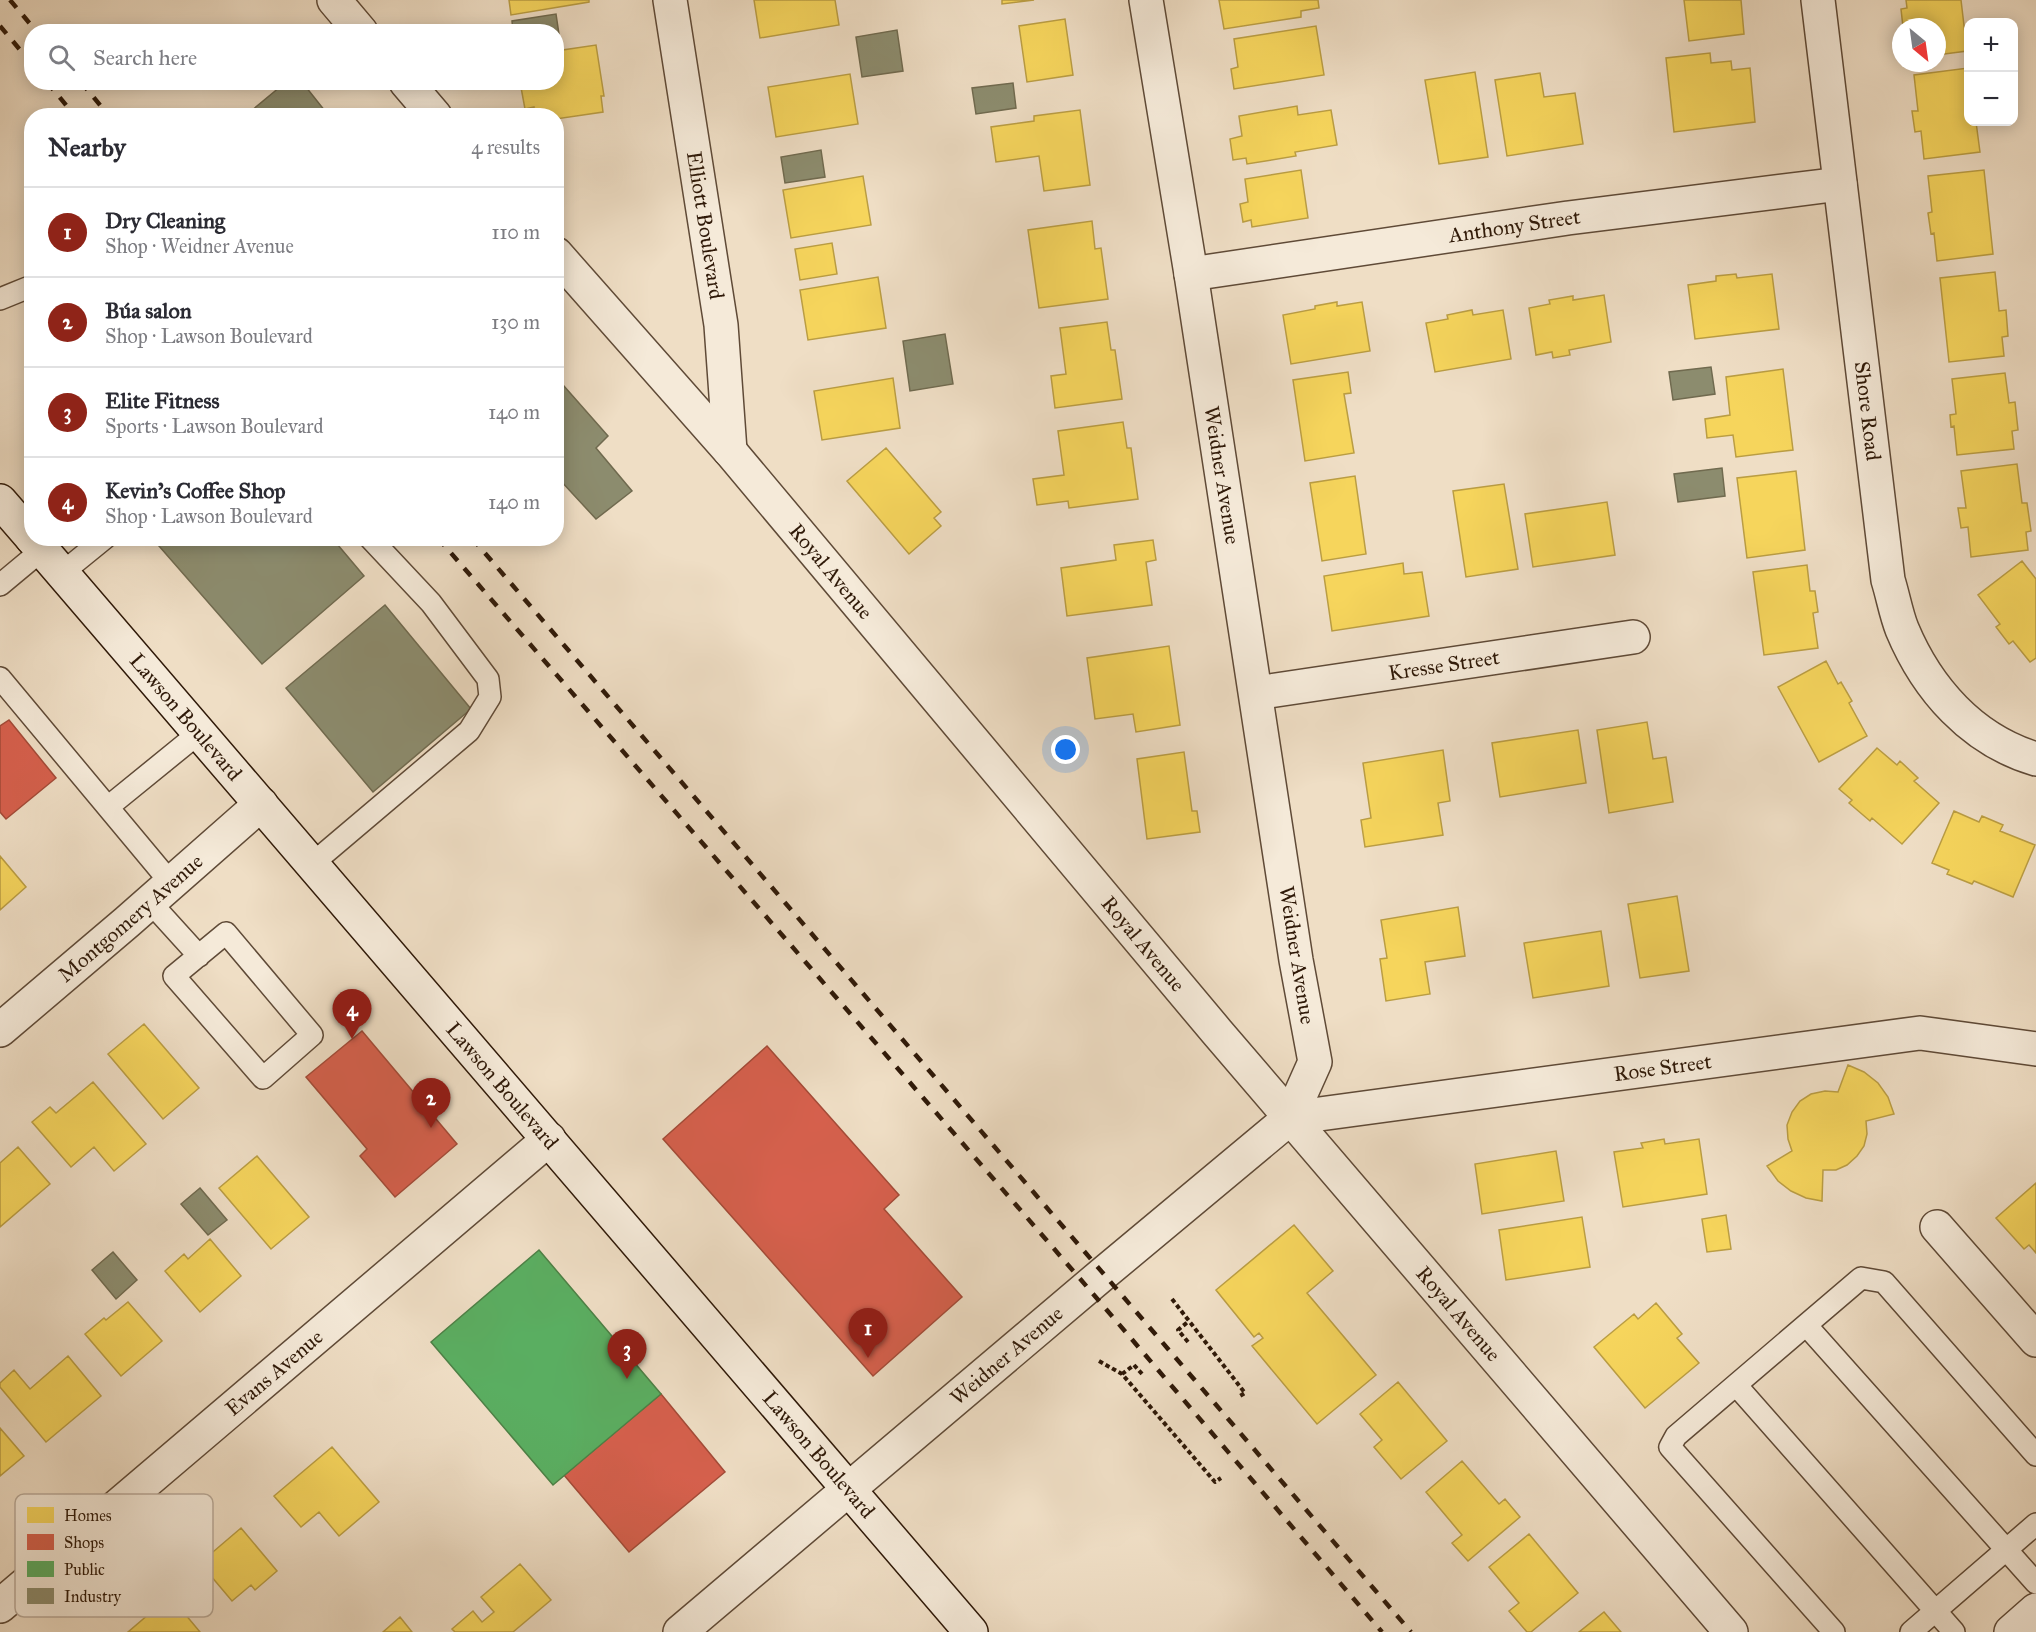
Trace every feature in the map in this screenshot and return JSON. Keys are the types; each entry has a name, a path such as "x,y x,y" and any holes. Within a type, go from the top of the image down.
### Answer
{"street":[{"path":"334,0 355,24"},
{"name":"Elliott Boulevard","path":"670,0 721,325 730,451"},
{"name":"Weidner Avenue","path":"680,1632 1290,1118 1315,1062 1296,960 1191,274 1146,0"},
{"name":"Shore Road","path":"1818,0 1888,580 1901,628 1922,670 1942,698 1970,725 2019,754 2036,759"},
{"path":"413,90 428,108"},
{"name":"Anthony Street","path":"1191,274 1568,218 1840,184"},
{"name":"Royal Avenue","path":"564,263 730,451 1290,1118 1731,1632"},
{"name":"Lawson Boulevard","path":"0,501 24,529"},
{"name":"Lawson Boulevard","path":"42,550 971,1632"},
{"name":"Kresse Street","path":"1256,693 1633,637"},
{"name":"Montgomery Avenue","path":"0,1030 261,804"},
{"name":"Rose Street","path":"1290,1118 1920,1033 2036,1049"},
{"name":"Evans Avenue","path":"132,1494 549,1139"},
{"path":"1937,1227 2036,1340"},
{"name":"Evans Avenue","path":"0,1606 15,1593"},
{"path":"2011,1632 2036,1610"}],"lane":[{"path":"0,299 24,289"},
{"path":"0,585 42,550 63,546"},
{"path":"312,864 469,731 490,697 488,679 431,603 378,546"},
{"path":"0,678 108,807 199,956"},
{"path":"108,807 199,733"},
{"path":"226,933 312,1035 263,1078 174,976 199,956 226,933"},
{"path":"1834,1632 1670,1447 1676,1436 1861,1278 1884,1282 2036,1455"},
{"path":"1806,1325 2036,1583"},
{"path":"1736,1385 1954,1632"},
{"path":"1911,1632 2036,1524"}],"path":[{"path":"1172,1299 1245,1393 1240,1396"},
{"path":"1188,1342 1178,1330 1189,1321"},
{"path":"1099,1361 1122,1374 1215,1482 1221,1478"},
{"path":"1122,1374 1134,1365 1143,1374"}],"building: Homes":[{"path":"509,0 589,0 589,2 511,15"},
{"path":"754,0 835,0 839,25 760,38"},
{"path":"1002,0 1034,0 1002,4"},
{"path":"1219,0 1318,0 1319,8 1301,11 1301,17 1224,29"},
{"path":"1684,0 1741,0 1744,34 1689,41"},
{"path":"1906,0 1961,0 1964,51 1946,54 1946,18 1902,18 1901,9 1907,8"},
{"path":"1065,19 1073,75 1027,82 1019,26"},
{"path":"1316,26 1324,75 1234,89 1231,69 1238,67 1234,39"},
{"path":"596,45 604,96 601,96 603,112 564,118 564,108 525,108 521,90 564,90 564,50"},
{"path":"1710,53 1711,63 1731,61 1732,70 1750,68 1755,122 1674,132 1666,58"},
{"path":"1964,69 1964,126 1977,126 1980,152 1924,159 1921,131 1915,132 1912,111 1918,111 1914,75"},
{"path":"1475,72 1488,157 1439,164 1425,80"},
{"path":"1540,73 1544,97 1575,93 1583,144 1507,156 1495,80"},
{"path":"850,74 858,124 776,137 768,87"},
{"path":"1297,106 1298,115 1331,110 1337,145 1295,152 1296,156 1247,164 1246,158 1233,160 1230,139 1242,136 1239,116"},
{"path":"1080,110 1090,185 1044,191 1039,156 996,162 991,127 1034,121 1034,116"},
{"path":"1301,170 1308,218 1252,227 1251,220 1243,222 1240,204 1248,202 1245,179"},
{"path":"1984,170 1993,254 1937,261 1934,233 1931,234 1928,213 1932,212 1928,176"},
{"path":"863,176 871,225 791,238 783,190"},
{"path":"1092,221 1095,249 1101,248 1108,299 1039,308 1028,230"},
{"path":"832,243 837,274 800,280 795,249"},
{"path":"1995,272 1999,311 2006,310 2008,336 2002,337 2004,356 1949,362 1940,278"},
{"path":"1736,274 1737,278 1772,274 1779,329 1695,339 1688,285 1716,281 1716,276"},
{"path":"878,277 886,328 808,340 800,290"},
{"path":"1604,295 1611,342 1569,350 1570,355 1553,358 1552,352 1536,355 1529,308 1550,304 1549,300 1573,296 1573,300"},
{"path":"1337,302 1337,306 1362,302 1370,351 1291,364 1283,315"},
{"path":"1472,310 1473,315 1503,310 1511,359 1435,372 1426,323 1448,319 1447,315"},
{"path":"1107,322 1111,350 1115,350 1122,399 1055,408 1051,376 1066,374 1060,328"},
{"path":"1783,369 1793,450 1736,457 1733,435 1707,438 1705,419 1730,415 1726,377"},
{"path":"1348,372 1351,393 1344,394 1354,453 1305,461 1293,380"},
{"path":"2005,373 2009,403 2015,402 2018,430 2012,431 2014,449 1957,455 1954,426 1951,427 1950,415 1956,414 1952,379"},
{"path":"893,378 900,428 822,440 814,391"},
{"path":"1123,422 1127,448 1131,448 1138,499 1069,508 1068,501 1037,505 1033,479 1064,475 1058,431"},
{"path":"886,448 941,512 934,518 941,526 909,554 847,481"},
{"path":"2017,464 2022,503 2027,503 2031,531 2026,532 2028,550 1971,557 1968,527 1961,528 1958,508 1966,508 1961,471"},
{"path":"1796,471 1805,550 1747,558 1737,478"},
{"path":"1355,476 1366,554 1322,561 1310,483"},
{"path":"1504,484 1518,569 1466,577 1453,491"},
{"path":"1607,502 1615,555 1533,567 1525,514"},
{"path":"1153,540 1156,560 1146,562 1152,605 1067,616 1061,568 1116,560 1114,545"},
{"path":"2022,561 2036,579 2036,658 2030,662 2013,641 2009,644 1996,627 2000,624 1978,595"},
{"path":"1403,563 1404,574 1422,572 1429,616 1332,631 1324,576"},
{"path":"1807,565 1810,591 1815,591 1818,612 1813,613 1818,648 1764,655 1753,572"},
{"path":"1169,646 1180,725 1136,732 1133,714 1095,719 1087,658"},
{"path":"1826,661 1838,684 1841,682 1852,701 1849,703 1867,736 1819,762 1778,687"},
{"path":"1647,722 1653,759 1666,757 1673,802 1609,813 1597,730"},
{"path":"1578,730 1586,783 1500,797 1492,743"},
{"path":"1877,748 1897,765 1900,761 1918,778 1914,781 1939,803 1902,844 1872,818 1870,821 1849,803 1852,800 1839,789"},
{"path":"1443,750 1450,801 1438,803 1443,835 1365,847 1361,820 1371,818 1363,763"},
{"path":"1184,752 1192,811 1197,811 1200,832 1147,839 1137,759"},
{"path":"1954,811 1979,822 1982,816 2003,825 2000,831 2035,845 2013,897 1974,881 1972,884 1947,874 1949,870 1932,863"},
{"path":"0,856 26,887 0,910"},
{"path":"1677,896 1689,971 1640,978 1628,904"},
{"path":"1458,907 1465,956 1425,962 1430,994 1386,1001 1380,959 1387,958 1381,920"},
{"path":"1601,931 1609,986 1533,998 1524,943"},
{"path":"144,1024 199,1088 163,1119 108,1054"},
{"path":"1848,1065 1864,1072 1878,1083 1888,1097 1894,1114 1866,1121 1867,1134 1864,1146 1857,1156 1847,1165 1836,1170 1823,1170 1822,1201 1806,1198 1791,1191 1778,1181 1767,1166 1792,1151 1787,1125 1800,1101 1811,1094 1825,1091 1838,1092"},
{"path":"93,1082 146,1144 114,1171 94,1147 71,1167 32,1122 50,1107 56,1113"},
{"path":"1664,1139 1665,1144 1699,1139 1707,1194 1623,1207 1614,1152 1643,1148 1641,1143"},
{"path":"18,1147 50,1184 0,1227 0,1163"},
{"path":"1556,1151 1564,1201 1482,1214 1475,1164"},
{"path":"257,1156 309,1217 271,1249 219,1188"},
{"path":"2036,1183 2036,1253 2029,1245 2024,1249 1996,1218"},
{"path":"1726,1215 1731,1249 1707,1252 1702,1219"},
{"path":"1582,1217 1590,1267 1506,1280 1499,1230"},
{"path":"1294,1225 1333,1271 1307,1293 1376,1375 1317,1424 1252,1346 1263,1338 1259,1333 1254,1337 1216,1290"},
{"path":"210,1239 241,1276 200,1312 165,1271 184,1254 188,1259"},
{"path":"128,1302 162,1341 121,1376 85,1334"},
{"path":"1656,1303 1682,1334 1677,1338 1699,1363 1645,1408 1594,1347 1634,1314 1638,1319"},
{"path":"68,1356 101,1396 46,1442 0,1387 0,1383 14,1370 30,1389"},
{"path":"1398,1382 1447,1441 1401,1479 1374,1447 1382,1440 1360,1414"},
{"path":"0,1428 24,1456 0,1476"},
{"path":"332,1447 379,1502 339,1536 319,1512 301,1527 274,1496"},
{"path":"1462,1461 1499,1504 1505,1499 1520,1517 1468,1561 1452,1543 1462,1535 1426,1492"},
{"path":"241,1528 277,1571 255,1590 251,1585 232,1601 213,1578 213,1552"},
{"path":"1529,1534 1578,1593 1531,1632 1527,1632 1509,1611 1519,1603 1489,1567"},
{"path":"520,1564 551,1600 513,1632 455,1632 452,1629 473,1611 482,1622 494,1612 481,1597"},
{"path":"1604,1612 1621,1632 1579,1632"},
{"path":"146,1617 188,1617 200,1632 128,1632"},
{"path":"400,1617 412,1632 383,1632"}],"building: Shops":[{"path":"9,720 56,778 6,819 0,812 0,726"},
{"path":"362,1031 457,1144 395,1197 360,1156 367,1149 306,1077"},
{"path":"767,1046 899,1195 884,1209 962,1297 873,1376 663,1139"},
{"path":"661,1394 725,1472 629,1552 564,1475"}],"building: Public":[{"path":"539,1250 661,1394 553,1485 431,1342"}],"building: Industry":[{"path":"556,14 557,24 512,24 512,21"},
{"path":"897,30 903,71 862,77 856,37"},
{"path":"1013,83 1016,108 976,114 972,88"},
{"path":"276,90 308,90 323,108 255,108"},
{"path":"821,150 825,177 785,183 781,157"},
{"path":"945,334 953,384 910,391 903,341"},
{"path":"1711,367 1715,394 1673,400 1669,372"},
{"path":"564,386 608,436 596,448 632,491 596,519 564,484"},
{"path":"1722,468 1725,496 1678,502 1674,474"},
{"path":"159,546 339,546 364,576 262,664"},
{"path":"385,605 471,709 373,792 286,688"},
{"path":"200,1188 227,1220 208,1235 181,1204"},
{"path":"113,1252 137,1280 116,1299 92,1270"}],"railway":[{"path":"10,0 30,24"},
{"path":"0,26 24,54"},
{"path":"54,90 68,108"},
{"path":"88,90 102,108"},
{"path":"445,546 1088,1288 1382,1632"},
{"path":"479,546 1411,1632"}],"place":[{"name":"Kevin's Coffee Shop","path":"352,1039"},
{"name":"Búa salon","path":"431,1128"},
{"name":"Dry Cleaning","path":"868,1358"},
{"name":"Elite Fitness","path":"627,1379"}]}
